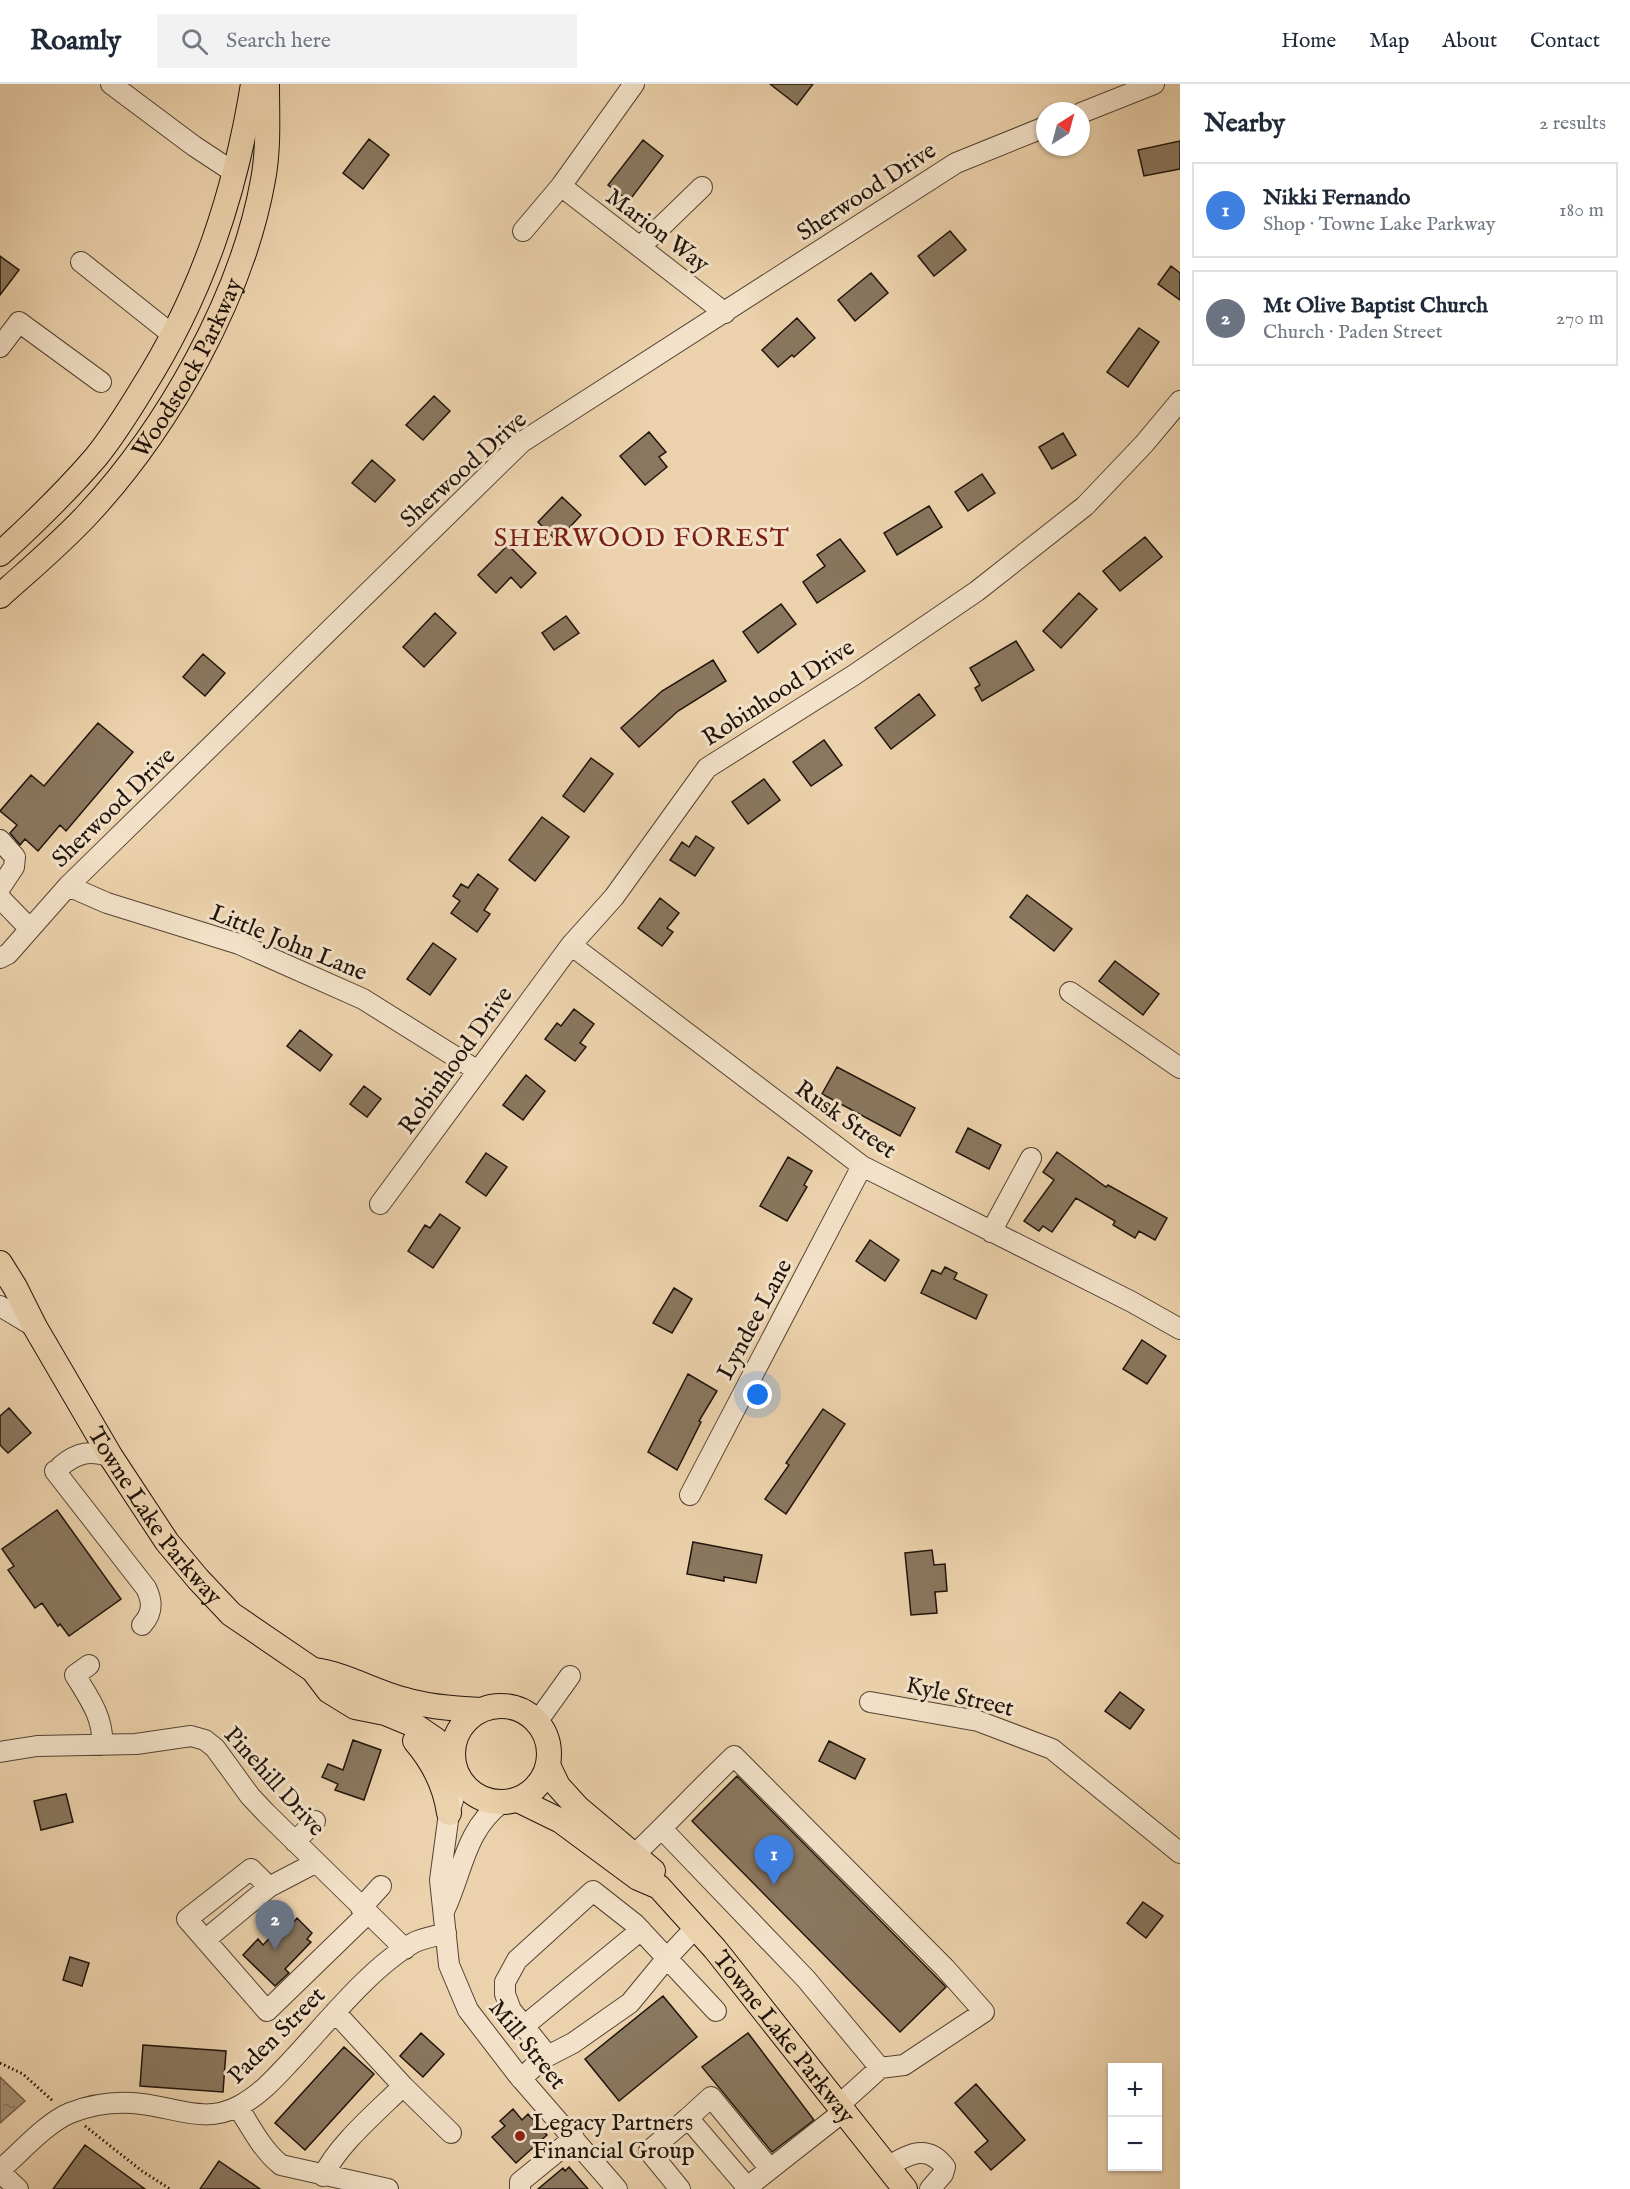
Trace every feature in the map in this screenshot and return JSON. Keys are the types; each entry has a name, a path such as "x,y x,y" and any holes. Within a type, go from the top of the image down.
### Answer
{"main road":[{"name":"Woodstock Parkway","path":"0,554 62,495 97,456 174,336 209,258 235,173 253,84"},
{"name":"Woodstock Parkway","path":"0,596 86,515 121,475 151,435 202,350 238,269 253,224 264,179 267,148 267,84"},
{"name":"Towne Lake Parkway","path":"0,1263 111,1457 167,1542 198,1579 231,1614 313,1670 329,1692 356,1707 385,1713 414,1725 436,1740 456,1772"},
{"name":"Towne Lake Parkway","path":"0,1283 35,1327"},
{"name":"Towne Lake Parkway","path":"313,1670 332,1672 402,1699 452,1708 481,1710"},
{"path":"496,1706 511,1707 537,1722 545,1735 549,1750 548,1766 542,1780 532,1791 510,1801 485,1800 470,1792 456,1772 452,1747 458,1731 468,1718 481,1710 496,1706"},
{"path":"356,1707 414,1740 436,1770 446,1796 449,1814"},
{"name":"Towne Lake Parkway","path":"548,1766 558,1786 578,1808 653,1869 659,1887"},
{"name":"Towne Lake Parkway","path":"510,1801 561,1821 638,1878 659,1887 696,1927 905,2189"}],"street":[{"path":"524,231 561,186 634,84"},
{"path":"1090,109 1154,84"},
{"path":"119,86 194,146 235,173"},
{"name":"Sherwood Drive","path":"0,958 8,954 68,886 522,442 726,313 956,163 1036,132"},
{"name":"Marion Way","path":"561,186 726,313"},
{"path":"640,247 702,187"},
{"path":"81,262 174,336"},
{"path":"0,347 19,322 101,382"},
{"name":"Robinhood Drive","path":"380,1204 571,945 614,897 707,768 854,675 977,591 1085,506 1144,444 1180,401"},
{"path":"0,840 15,857 14,867 0,888"},
{"name":"Little John Lane","path":"68,886 107,903 239,945 363,999 478,1071"},
{"path":"0,898 30,929"},
{"name":"Rusk Street","path":"571,945 862,1166 1132,1302 1180,1329"},
{"path":"1070,992 1180,1068"},
{"path":"992,1232 1031,1158"},
{"name":"Lyndee Lane","path":"690,1495 862,1166"},
{"path":"0,1306 35,1327"},
{"path":"63,1465 84,1434 87,1418"},
{"path":"63,1465 93,1452 111,1457"},
{"path":"63,1465 147,1588 152,1610 142,1625"},
{"path":"89,1665 75,1675 98,1713 103,1734 102,1745"},
{"path":"537,1722 570,1676"},
{"name":"Kyle Street","path":"870,1702 978,1721 1052,1749 1180,1853"},
{"name":"Pinehill Drive","path":"0,1752 37,1746 136,1744 191,1736 205,1740 215,1748 250,1796 315,1863 405,1949"},
{"path":"635,1854 662,1829 699,1788 734,1756 945,1968 984,2012 904,2065 880,2068 841,2108 746,2188 688,2118"},
{"name":"Mill Street","path":"456,1772 440,1880 445,1909 449,1965 468,2010 522,2079 617,2189"},
{"name":"Mill Street","path":"445,1909 456,1886 474,1833 490,1812 510,1801"},
{"path":"295,1842 315,1821"},
{"path":"662,1829 806,1979 880,2068"},
{"path":"205,1940 269,1887 315,1863"},
{"path":"269,1887 251,1869 187,1919 267,2012 364,1911 381,1886"},
{"path":"548,2056 511,2010 505,1994 505,1982 517,1960 593,1891 641,1930 716,2011"},
{"path":"522,2079 548,2056 573,2043 630,2003 696,1927"},
{"path":"524,2026 641,1930"},
{"name":"Paden Street","path":"0,2171 50,2126 68,2114 91,2106 140,2103 205,2116 222,2114 238,2107 257,2096 335,2012 391,1959 417,1941 446,1933"},
{"path":"335,2012 403,2086 451,2133"},
{"path":"323,2176 329,2163 340,2149 403,2086"},
{"path":"680,2189 649,2151 711,2097 770,2169"},
{"path":"238,2107 272,2158 281,2165 388,2189"},
{"path":"520,2189 520,2182 574,2138"},
{"path":"888,2167 901,2158 921,2152 938,2157 945,2167 943,2174 930,2189"},
{"path":"0,2171 18,2189"}],"water":[{"path":"0,2077 25,2101 0,2123"}],"building":[{"path":"770,84 813,84 797,105"},
{"path":"369,139 389,155 363,189 343,173"},
{"path":"643,140 663,156 629,201 608,185"},
{"path":"1180,141 1180,169 1144,176 1138,150"},
{"path":"950,231 966,250 934,276 918,256"},
{"path":"0,256 19,270 0,295"},
{"path":"1171,266 1180,273 1180,300 1158,284"},
{"path":"871,273 888,293 855,321 838,300"},
{"path":"797,318 815,338 794,357 792,355 778,367 762,350"},
{"path":"1139,328 1159,342 1128,387 1107,372"},
{"path":"434,396 450,411 423,440 406,425"},
{"path":"649,432 666,452 659,457 667,467 645,485 620,456"},
{"path":"1063,433 1076,455 1052,469 1039,447"},
{"path":"372,460 395,480 375,502 352,483"},
{"path":"982,474 995,493 968,511 955,492"},
{"path":"562,497 581,515 557,541 538,522"},
{"path":"929,506 942,527 897,555 884,533"},
{"path":"1145,537 1162,557 1120,591 1103,571"},
{"path":"840,539 865,571 817,603 803,582 825,566 817,555"},
{"path":"508,545 536,573 521,588 511,577 496,593 478,575"},
{"path":"1079,593 1097,609 1061,648 1043,631"},
{"path":"781,604 796,624 758,653 743,632"},
{"path":"435,613 456,633 424,667 403,647"},
{"path":"566,616 579,633 554,650 542,633"},
{"path":"1016,641 1034,670 982,701 975,688 980,685 970,668"},
{"path":"203,654 225,673 205,696 183,677"},
{"path":"713,660 726,681 678,711 639,747 621,728 662,691"},
{"path":"919,694 935,715 891,749 875,728"},
{"path":"98,723 133,752 66,831 60,825 38,851 25,839 20,845 10,833 17,825 0,811 31,775 44,786"},
{"path":"824,740 842,765 811,786 793,762"},
{"path":"591,758 613,774 584,812 563,796"},
{"path":"764,779 780,800 748,824 732,802"},
{"path":"542,817 569,837 535,881 509,860"},
{"path":"696,836 714,848 695,876 670,860 682,842 689,847"},
{"path":"478,874 498,889 484,910 490,914 477,932 451,913 460,901 453,896 461,884 468,888"},
{"path":"1027,895 1072,929 1054,951 1010,917"},
{"path":"660,898 679,913 667,928 673,932 662,946 638,928"},
{"path":"433,943 456,959 430,995 407,979"},
{"path":"1115,961 1159,994 1143,1015 1099,981"},
{"path":"574,1009 594,1024 580,1043 586,1047 575,1061 545,1039 557,1023 561,1026"},
{"path":"300,1030 332,1055 320,1071 287,1046"},
{"path":"837,1067 915,1108 900,1136 822,1094"},
{"path":"526,1075 545,1091 523,1120 503,1105"},
{"path":"364,1086 381,1099 367,1117 350,1104"},
{"path":"968,1128 1001,1145 989,1169 956,1152"},
{"path":"1057,1152 1106,1187 1108,1185 1167,1218 1155,1240 1139,1231 1135,1238 1113,1225 1115,1221 1076,1198 1052,1232 1043,1226 1039,1231 1024,1221 1054,1180 1043,1172"},
{"path":"486,1153 507,1167 486,1196 466,1182"},
{"path":"788,1157 812,1171 804,1185 807,1187 787,1221 760,1206"},
{"path":"440,1214 460,1228 433,1268 408,1251 425,1225 430,1228"},
{"path":"870,1240 899,1260 885,1281 856,1261"},
{"path":"945,1267 957,1273 954,1279 987,1295 976,1319 921,1293 932,1270 941,1274"},
{"path":"674,1288 692,1299 672,1333 653,1323"},
{"path":"1142,1340 1166,1356 1147,1384 1123,1369"},
{"path":"688,1374 717,1391 699,1421 701,1422 677,1470 648,1452"},
{"path":"9,1408 31,1433 8,1453 0,1445 0,1416"},
{"path":"823,1409 845,1424 786,1514 765,1499 789,1465 786,1463"},
{"path":"57,1510 121,1599 69,1636 60,1624 58,1626 42,1603 35,1608 8,1570 14,1566 2,1549"},
{"path":"693,1542 762,1555 756,1583 724,1577 724,1581 687,1574"},
{"path":"932,1550 934,1565 945,1564 947,1591 935,1592 937,1613 911,1615 905,1553"},
{"path":"1120,1692 1144,1710 1130,1729 1105,1711"},
{"path":"353,1740 381,1750 364,1800 335,1790 338,1784 322,1777 328,1764 343,1770"},
{"path":"829,1741 865,1759 855,1779 819,1761"},
{"path":"737,1776 946,1987 900,2032 692,1821"},
{"path":"66,1794 73,1822 41,1830 34,1801"},
{"path":"1143,1902 1163,1916 1146,1938 1127,1923"},
{"path":"289,1918 293,1923 297,1918 312,1933 307,1939 311,1942 285,1969 289,1973 275,1986 243,1955 258,1939 263,1945"},
{"path":"70,1957 89,1963 82,1986 63,1980"},
{"path":"663,1996 697,2037 619,2101 585,2059"},
{"path":"421,2033 444,2054 423,2077 400,2056"},
{"path":"748,2033 814,2120 772,2152 702,2067"},
{"path":"143,2045 226,2051 223,2092 140,2086"},
{"path":"344,2047 374,2074 305,2150 275,2123"},
{"path":"976,2084 1025,2140 991,2170 975,2152 988,2141 955,2103"},
{"name":"Legacy Partners Financial Group","path":"513,2109 522,2120 528,2114 547,2135 516,2163 492,2137 505,2126 500,2121"},
{"path":"85,2145 145,2189 53,2189"},
{"path":"219,2161 260,2189 200,2189"},
{"path":"569,2167 588,2189 538,2189 563,2168 565,2171"}],"place":[{"name":"Nikki Fernando","path":"774,1885"},
{"name":"Mt Olive Baptist Church","path":"275,1950"},
{"name":"Legacy Partners Financial Group","path":"520,2136"}],"district":[{"name":"SHERWOOD FOREST","path":"642,537"}]}
